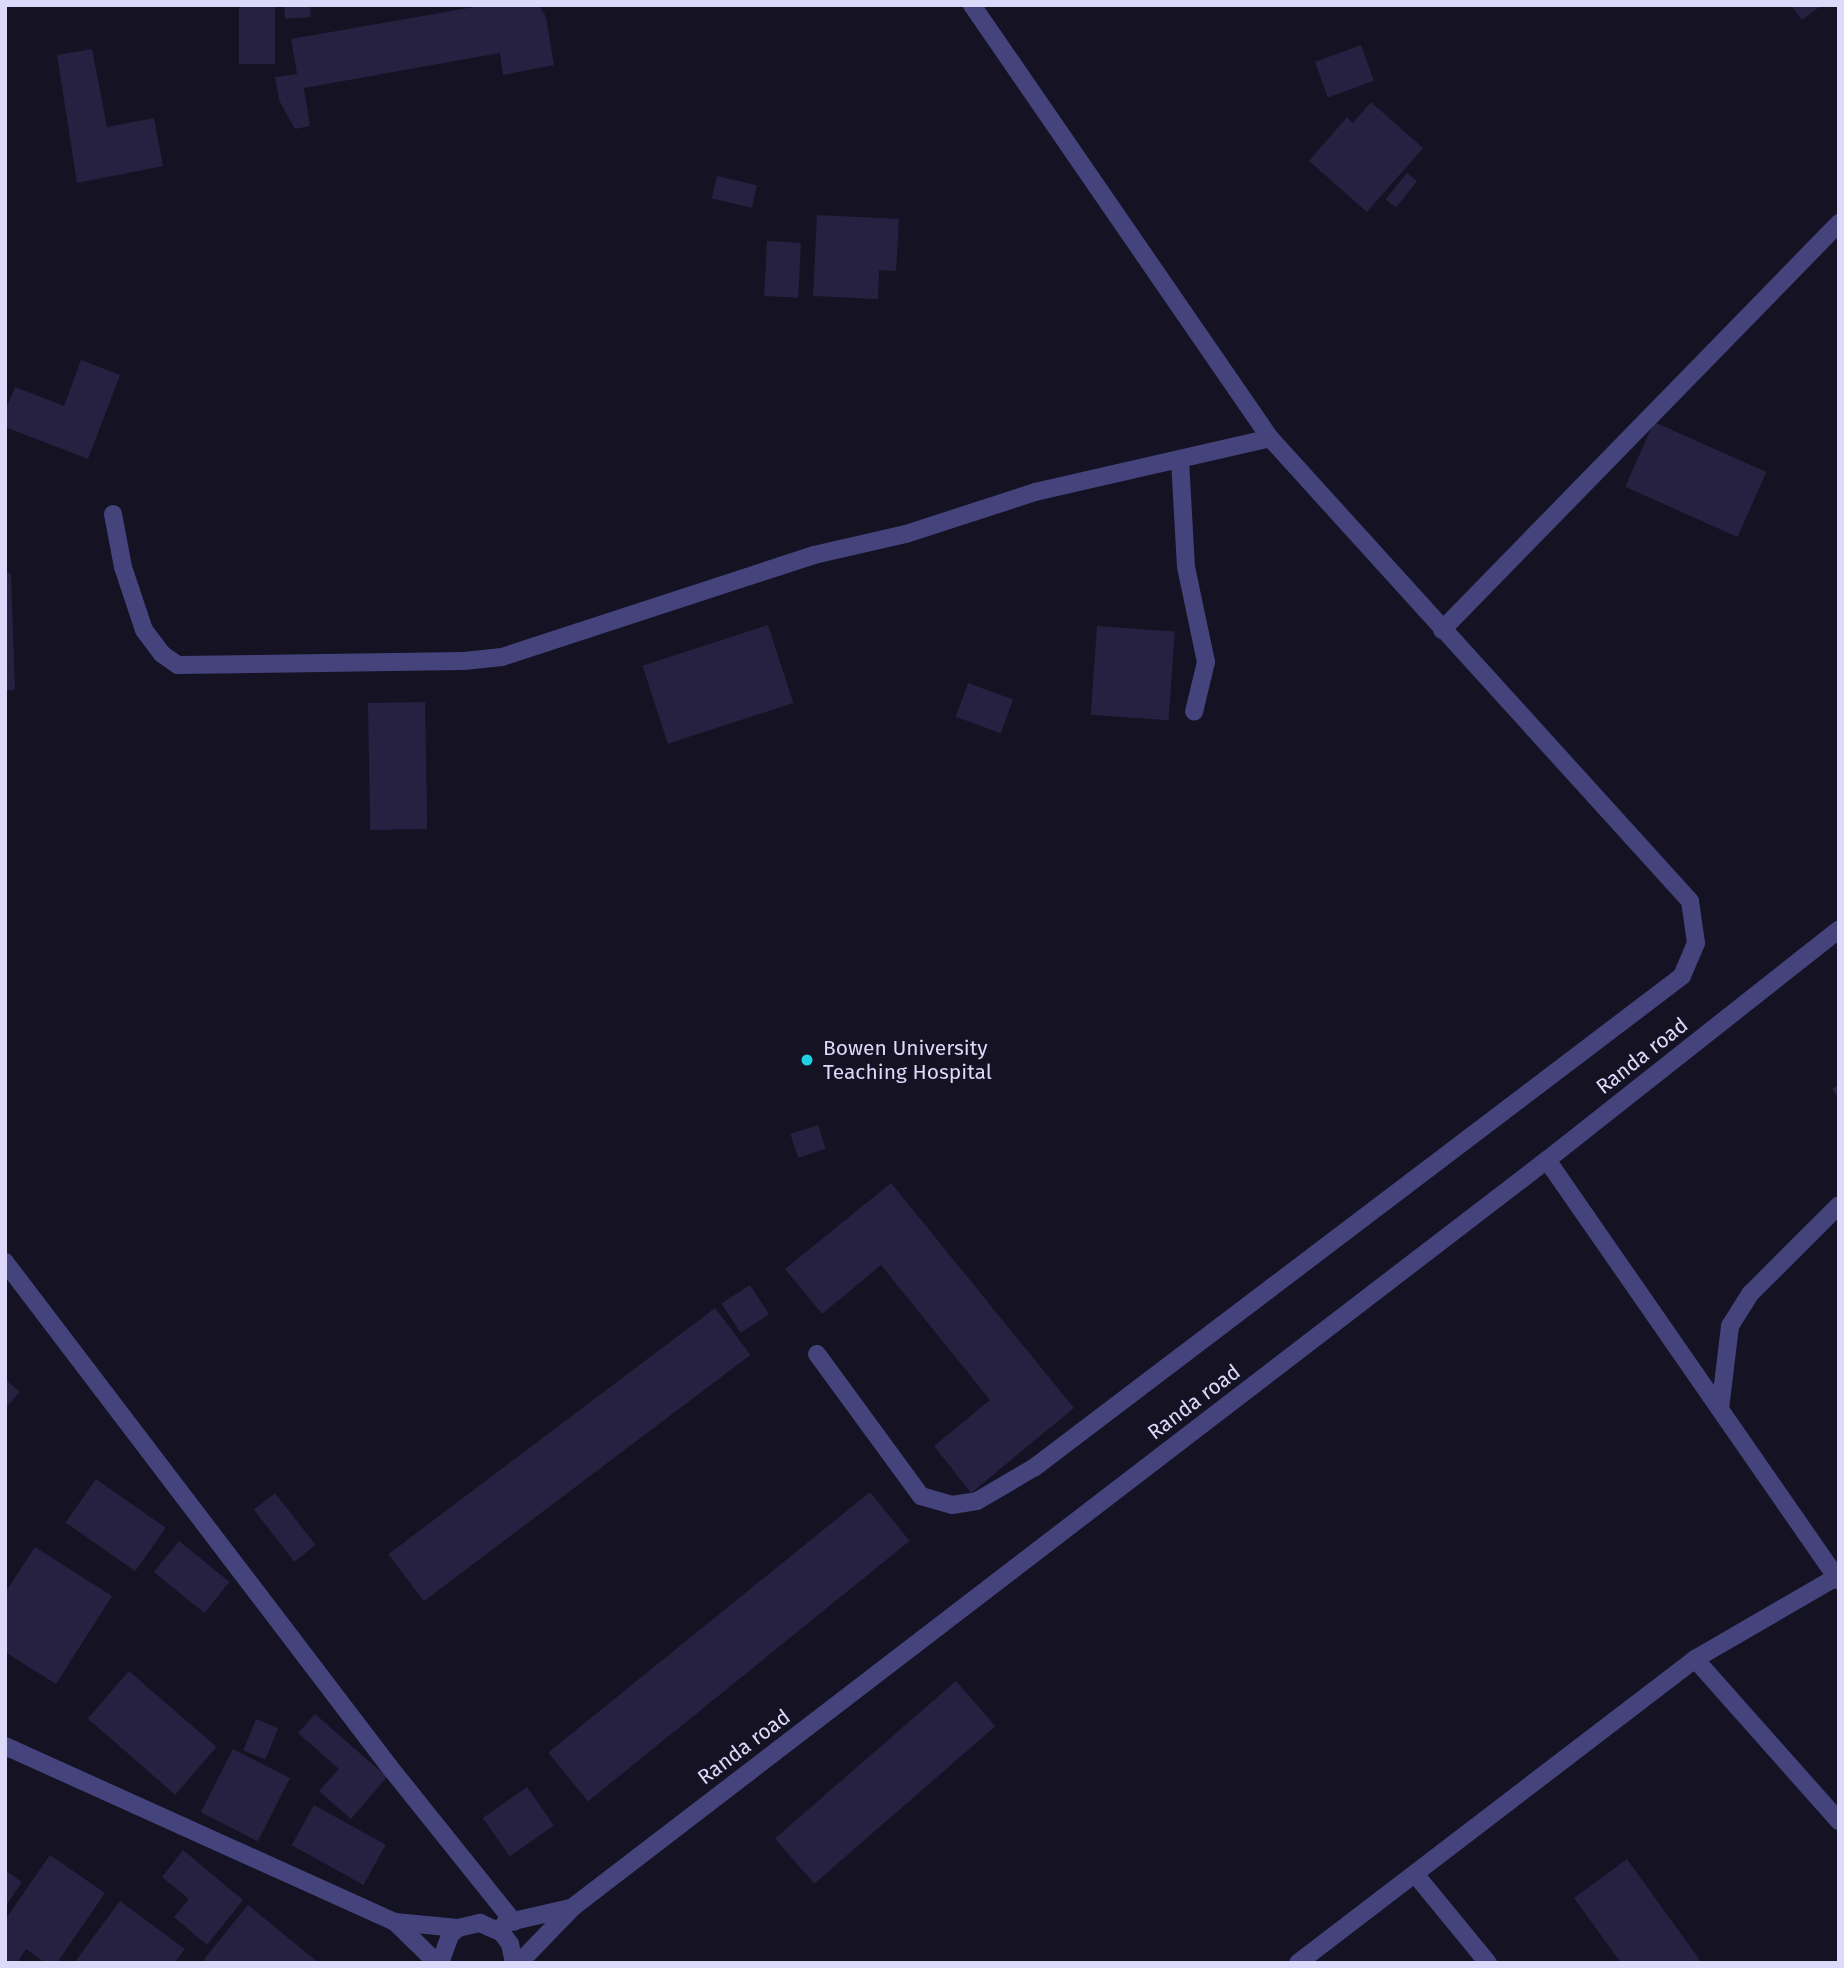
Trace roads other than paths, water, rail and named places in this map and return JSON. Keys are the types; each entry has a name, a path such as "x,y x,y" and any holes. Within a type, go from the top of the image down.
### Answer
{"street":[{"path":"817,1354 921,1496 951,1504 977,1501 1035,1466 1682,976 1696,943 1690,901 1270,438 972,5"},
{"path":"1442,630 1839,223"},
{"path":"113,514 123,567 144,630 162,654 178,665 464,661 502,657 814,555 957,520 1035,492 1270,438"},
{"path":"1180,460 1186,566 1206,662 1194,712"},
{"name":"Randa road","path":"516,1963 573,1907 1547,1160 1839,929"},
{"path":"1298,1963 1695,1660 1837,1579 1547,1160"},
{"path":"1720,1409 1730,1326 1751,1293 1839,1205"},
{"path":"5,1262 388,1765 514,1922"},
{"path":"1695,1660 1839,1821"},
{"path":"5,1746 394,1922 438,1963 443,1944 458,1928"},
{"path":"1415,1874 1488,1963"},
{"path":"394,1922 458,1928 514,1922 573,1907"},
{"path":"491,1925 510,1944 516,1963"},
{"path":"530,1948 541,1963"}],"place":[{"name":"Bowen University Teaching Hospital","path":"807,1060"}]}
